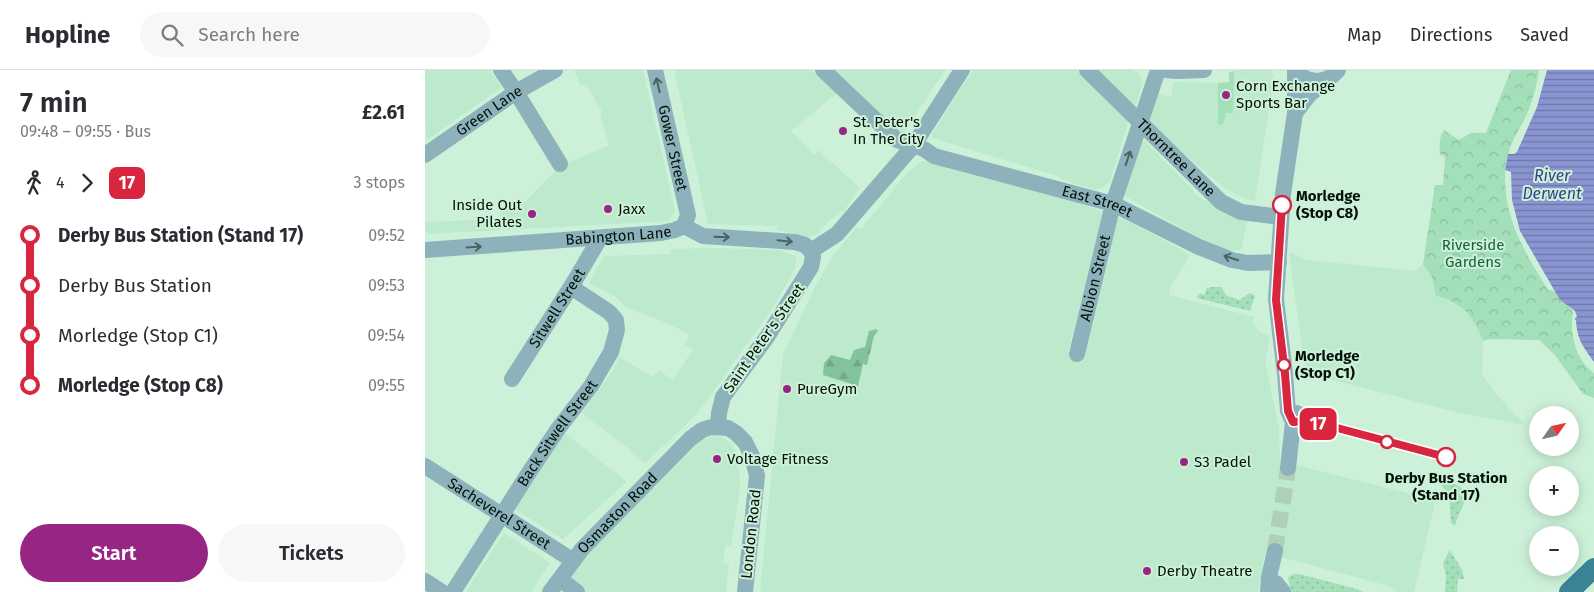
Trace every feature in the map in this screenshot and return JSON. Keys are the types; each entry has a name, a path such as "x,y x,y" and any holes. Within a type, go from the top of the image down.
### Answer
{"main road":[{"path":"1569,592 1594,568"}],"street":[{"path":"501,70 560,164"},
{"name":"Green Lane","path":"426,154 516,92 555,70"},
{"name":"Gower Street","path":"655,70 688,216 684,226"},
{"name":"East Street","path":"823,70 897,140 924,149 934,156 994,176 1113,204 1199,247 1232,260 1279,267"},
{"path":"809,249 837,234 913,146 962,70"},
{"name":"Thorntree Lane","path":"1087,70 1221,202 1241,212 1281,217"},
{"name":"Albion Street","path":"1077,354 1113,204 1158,70"},
{"path":"1166,70 1204,70"},
{"path":"1295,70 1302,77 1317,82 1333,74"},
{"path":"1288,468 1293,422 1298,410 1279,267 1281,217 1295,113 1295,70"},
{"path":"1295,113 1309,95 1333,74"},
{"name":"Babington Lane","path":"425,250 661,233 684,226 703,236 791,241 809,249"},
{"name":"Sitwell Street","path":"512,379 600,238"},
{"name":"Saint Peter's Street","path":"718,426 723,398 767,337 805,279 813,262 809,249"},
{"name":"Back Sitwell Street","path":"453,592 544,449 596,380 605,365 616,339 617,324 613,316 577,291 573,286 574,282"},
{"name":"Osmaston Road","path":"555,585 565,556 690,439 704,429 718,426"},
{"name":"London Road","path":"718,426 730,429 745,442 752,456 757,476 745,592"},
{"name":"Sacheverel Street","path":"425,466 500,516 565,556"},
{"path":"1274,558 1269,577 1276,590"},
{"path":"425,581 442,592"},
{"path":"555,585 577,592"}],"shaded area":[{"path":"425,70 489,70 502,87 426,141"},
{"path":"575,70 643,70 675,211 669,221 428,234 425,229 425,222 500,219 500,210 520,207 559,167 609,145 600,113 602,112 586,84 581,86"},
{"path":"674,70 811,70 837,93 791,131 814,155 818,150 860,188 843,212 841,211 819,230 821,232 809,237 777,230 777,226 708,224"},
{"path":"834,70 945,70 903,134"},
{"path":"973,70 1081,70 1117,111 1129,119 1110,181 1102,188 1095,190 1061,179 1061,177 932,138 932,134"},
{"path":"1095,70 1132,70 1140,74 1142,83 1136,105 1125,100"},
{"path":"1236,70 1271,70 1274,77 1255,201 1227,190 1147,123 1156,93 1172,97 1173,82 1229,83 1229,73"},
{"path":"1145,141 1194,191 1193,193 1216,207 1248,218 1241,250 1227,250 1198,237 1123,195 1138,143"},
{"path":"925,161 967,174 1048,193 1104,212 1068,353 1085,355 1110,254 1106,251 1116,220 1122,218 1190,255 1170,288 1169,295 1254,317 1253,324 1257,326 1257,330 1270,337 1265,361 1279,428 1280,461 1410,494 1425,490 1437,494 1414,592 1395,592 1389,586 1265,553 1258,592 760,592 783,354 815,287 833,256 857,227 861,229 906,174 920,162"},
{"path":"671,249 779,250 793,255 796,259 796,267 774,306 706,402 688,423 645,463 582,413 614,369 619,357 652,377 659,370 672,380 693,350 685,345 689,334 660,320 626,308 616,297 589,283 604,256 670,254"},
{"path":"1289,252 1306,260 1416,271 1423,264 1432,276 1436,296 1455,301 1476,323 1483,341 1482,375 1498,396 1525,425 1460,413 1309,374 1304,362"},
{"path":"565,433 627,482 563,539 514,509"},
{"path":"715,436 726,439 734,447 740,478 731,546 725,545 723,563 729,564 726,592 556,592 579,563 700,442"},
{"path":"504,533 550,563 545,571 531,592 466,592"}],"green space":[{"name":"Riverside Gardens","path":"1511,70 1539,70 1531,103 1507,159 1505,182 1509,212 1519,239 1548,290 1557,294 1560,300 1573,312 1572,329 1575,346 1578,354 1594,373 1594,398 1583,394 1555,355 1539,340 1491,339 1483,341 1476,325 1460,306 1445,298 1436,296 1432,277 1423,264 1435,185 1443,185 1445,157 1440,154 1439,148 1442,133 1444,130 1459,140 1471,133 1486,133"},
{"name":"Corn Exchange Sports Bar","path":"1234,71 1233,113 1226,113 1223,124 1218,125 1218,83 1229,82 1229,73"},
{"path":"1221,287 1227,296 1240,300 1249,293 1255,295 1250,311 1197,298 1201,293 1204,295 1207,288"},
{"path":"876,329 878,331 874,336 867,365 863,364 858,386 823,375 824,363 831,355 850,360 854,350 865,347 869,331"},
{"path":"1446,481 1463,489 1465,494 1455,526 1451,523 1447,492 1439,482"},
{"path":"1450,550 1462,570 1464,579 1458,579 1457,592 1445,592 1446,575 1443,563"},
{"path":"1293,574 1363,592 1291,592 1288,577"}],"water":[{"name":"River Derwent","path":"1547,70 1594,70 1594,362 1579,338 1576,320 1574,319 1577,317 1575,311 1560,300 1520,231 1512,200 1511,172 1505,170 1508,154 1517,152 1537,107"}],"tunnel":[{"path":"1275,551 1288,468"}],"bus line":[{"name":"17","path":"1282,205 1276,300 1288,411 1293,422 1311,421 1446,457"}],"place":[{"name":"Corn Exchange Sports Bar","path":"1226,95"},
{"name":"St. Peter's In The City","path":"843,131"},
{"name":"Morledge (Stop C8)","path":"1282,205"},
{"name":"Jaxx","path":"608,209"},
{"name":"Inside Out Pilates","path":"532,214"},
{"name":"Morledge (Stop C1)","path":"1284,365"},
{"name":"PureGym","path":"787,389"},
{"name":"Derby Bus Station (Stand 17)","path":"1446,457"},
{"name":"Voltage Fitness","path":"717,459"},
{"name":"S3 Padel","path":"1184,462"},
{"name":"Derby Theatre","path":"1147,571"}]}
